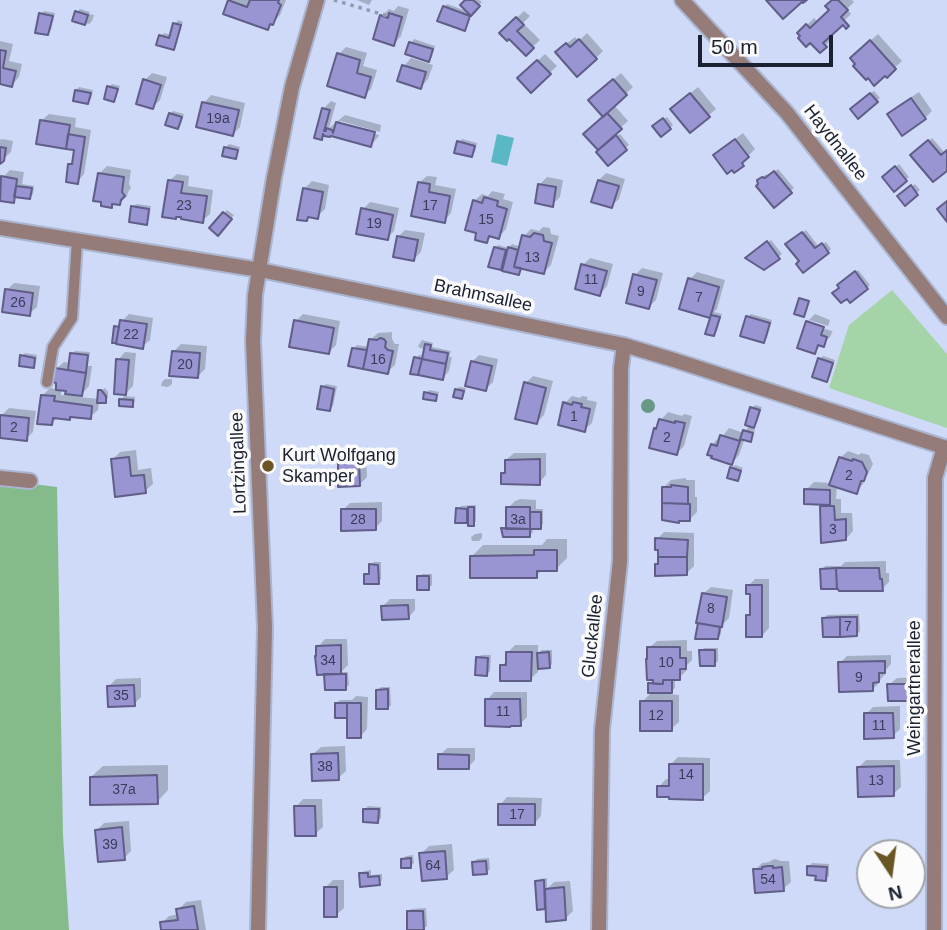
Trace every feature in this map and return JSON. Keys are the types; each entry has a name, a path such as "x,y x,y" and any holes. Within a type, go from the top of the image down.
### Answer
{"street":[{"name":"Lortzingallee","path":"258,930 265,628 253,341 255,295 292,87 317,0"},
{"name":"Haydnallee","path":"682,0 787,113 947,317"},
{"name":"Brahmsallee","path":"0,229 260,270 624,345 945,447"},
{"name":"Gluckallee","path":"599,930 602,730 620,561 621,368 624,345"},
{"name":"Weingartnerallee","path":"933,930 935,478 945,447"},
{"path":"0,478 30,481"},
{"path":"933,930 947,927"}],"lane":[{"path":"47,383 53,347 72,318 77,241"}],"path":[{"path":"334,0 388,16"}],"shaded area":[{"path":"497,134 514,138 507,166 491,162"},
{"path":"892,290 947,354 947,428 829,388 849,325"},
{"path":"0,480 57,487 63,835 69,930 0,930"}],"building":[{"path":"228,0 247,7 250,0 279,0 281,5 273,25 270,24 268,30 223,14"},
{"path":"465,0 473,0 480,6 471,16 460,5"},
{"path":"766,0 807,0 783,19"},
{"path":"832,0 838,0 848,10 841,17 849,26 846,29 843,25 823,43 827,47 820,53 810,43 806,47 797,33 806,24 810,28 829,10 825,6"},
{"path":"443,6 470,16 465,31 437,21"},
{"path":"75,11 88,15 85,25 72,21"},
{"path":"39,13 53,16 48,35 35,33"},
{"path":"389,13 402,17 394,46 373,39 380,15 388,18"},
{"path":"516,17 524,25 517,31 534,48 526,56 499,33"},
{"path":"173,23 181,25 174,50 156,45 159,35 169,38"},
{"path":"579,39 597,59 577,77 555,52 566,43 570,47"},
{"path":"870,40 896,69 874,86 853,66 855,64 850,58"},
{"path":"409,42 433,49 429,62 405,54"},
{"path":"0,50 6,51 3,68 16,71 12,87 0,84"},
{"path":"337,53 360,60 357,73 371,77 365,98 327,86"},
{"path":"537,60 551,74 531,93 517,78"},
{"path":"402,65 426,72 421,89 397,81"},
{"path":"143,79 161,85 153,109 136,104"},
{"path":"613,79 627,95 603,117 588,100"},
{"path":"107,86 118,89 114,102 104,99"},
{"path":"75,90 91,93 88,104 73,101"},
{"path":"690,93 710,117 690,133 670,109"},
{"path":"870,93 878,102 858,119 850,109"},
{"path":"911,98 926,119 902,136 887,114"},
{"path":"202,102 239,110 233,136 196,127"},
{"path":"322,108 330,110 324,131 326,128 333,133 336,122 375,132 371,147 323,134 322,140 314,138"},
{"path":"169,113 182,117 178,129 165,125"},
{"path":"607,113 622,129 598,150 583,134"},
{"path":"663,118 671,129 661,137 652,126"},
{"path":"40,120 70,125 66,149 36,144"},
{"path":"68,134 85,137 78,184 66,182 68,164 72,164 74,150 66,149"},
{"path":"616,135 627,150 608,166 596,152"},
{"path":"735,139 749,157 742,163 744,166 727,174 713,155"},
{"path":"928,140 941,155 947,150 947,171 933,182 910,155"},
{"path":"457,141 475,146 472,157 454,153"},
{"path":"0,147 6,148 4,161 0,164"},
{"path":"224,147 238,150 236,159 222,156"},
{"path":"895,166 907,181 894,192 882,177"},
{"path":"774,171 792,193 774,208 756,186 757,180"},
{"path":"98,173 124,177 122,192 125,196 120,205 112,204 112,208 93,201"},
{"path":"1,176 17,179 14,203 0,201"},
{"path":"168,180 183,182 181,193 207,196 203,223 181,217 162,217"},
{"path":"598,180 619,186 612,208 591,202"},
{"path":"418,182 430,184 429,192 450,196 445,223 411,216"},
{"path":"538,184 556,187 553,207 535,203"},
{"path":"911,185 918,195 905,206 897,196"},
{"path":"16,186 32,188 30,199 14,197"},
{"path":"303,188 323,192 318,219 308,217 307,221 297,220"},
{"path":"484,197 498,201 497,206 507,209 499,239 489,236 487,243 475,240 476,233 465,230 473,200 482,203"},
{"path":"947,201 947,222 937,209"},
{"path":"131,206 149,209 147,225 129,222"},
{"path":"361,208 393,215 388,240 356,234"},
{"path":"223,212 232,219 218,236 209,228"},
{"path":"802,232 815,248 822,243 829,253 803,273 796,264 799,261 785,244"},
{"path":"534,233 543,235 544,241 552,243 544,274 514,267 522,235 530,237"},
{"path":"397,236 418,240 414,261 393,257"},
{"path":"767,241 780,259 764,270 745,258"},
{"path":"494,247 506,250 501,270 488,267"},
{"path":"508,247 518,250 514,267 521,268 519,275 502,271"},
{"path":"581,264 607,271 600,296 575,289"},
{"path":"855,271 868,289 850,303 847,299 841,303 832,293 839,288 837,285"},
{"path":"633,274 657,280 649,309 626,303"},
{"path":"688,278 719,287 710,318 679,309"},
{"path":"5,289 33,293 30,316 2,312"},
{"path":"799,298 809,301 804,317 794,314"},
{"path":"711,315 720,317 714,336 705,334"},
{"path":"746,316 770,323 764,343 740,336"},
{"path":"120,320 147,324 143,349 116,344"},
{"path":"294,320 334,328 329,354 289,347"},
{"path":"806,321 824,327 821,335 827,337 824,347 818,345 815,354 797,348"},
{"path":"114,326 119,327 116,343 112,343"},
{"path":"380,338 386,342 385,347 388,350 393,351 388,374 363,369 369,339"},
{"path":"425,344 431,345 430,350 448,353 446,364 422,359"},
{"path":"352,348 367,350 363,369 348,366"},
{"path":"172,351 200,353 198,378 169,376"},
{"path":"70,353 88,355 86,373 68,370"},
{"path":"20,355 35,358 34,368 19,366"},
{"path":"414,357 422,359 418,375 410,374"},
{"path":"818,358 833,363 827,382 812,377"},
{"path":"116,359 129,360 126,395 114,394"},
{"path":"422,359 446,364 443,380 418,375"},
{"path":"471,361 492,366 486,391 465,386"},
{"path":"55,368 86,373 82,396 56,390 56,383 53,382"},
{"path":"524,382 546,388 537,424 515,419"},
{"path":"321,386 334,389 330,411 317,409"},
{"path":"455,389 464,391 462,399 453,397"},
{"path":"98,390 106,396 106,403 97,403"},
{"path":"424,392 437,395 436,401 423,399"},
{"path":"41,395 55,396 54,401 92,406 91,419 53,418 52,425 37,424"},
{"path":"119,399 133,400 133,407 119,406"},
{"path":"563,402 582,404 581,407 590,409 585,432 558,425"},
{"path":"750,407 760,410 754,428 745,425"},
{"path":"0,415 29,418 27,441 0,438"},
{"path":"659,419 685,423 677,455 649,448"},
{"path":"743,430 753,433 751,442 740,439"},
{"path":"720,435 740,441 732,465 707,455 711,444 717,446"},
{"path":"129,457 131,476 144,475 146,493 115,497 111,459"},
{"path":"839,457 862,462 867,472 857,494 829,485"},
{"path":"338,459 359,459 360,486 338,487"},
{"path":"540,459 540,485 501,484 501,473 505,473 505,460"},
{"path":"730,467 741,471 738,481 727,478"},
{"path":"662,487 688,487 688,504 662,503"},
{"path":"804,489 830,490 830,505 804,504"},
{"path":"662,503 690,504 690,521 679,523 662,520"},
{"path":"820,506 834,506 835,520 846,519 846,540 821,543"},
{"path":"468,507 474,507 474,526 468,526"},
{"path":"506,507 530,507 530,529 506,529"},
{"path":"456,508 467,509 467,523 455,523"},
{"path":"341,509 376,509 376,530 341,531"},
{"path":"530,512 541,512 541,529 530,529"},
{"path":"501,528 530,529 530,537 503,537"},
{"path":"655,538 688,540 687,557 658,557"},
{"path":"534,550 557,550 557,571 537,571 537,578 470,578 470,556 534,555"},
{"path":"658,557 687,557 687,575 655,576"},
{"path":"369,564 378,565 379,584 364,584 364,574 369,574"},
{"path":"836,568 837,589 821,589 820,569"},
{"path":"836,568 879,568 883,591 839,591"},
{"path":"417,576 429,576 429,590 417,590"},
{"path":"746,585 762,585 762,637 746,637 750,594 746,594"},
{"path":"702,593 727,597 722,627 696,623"},
{"path":"408,605 409,619 382,620 381,606"},
{"path":"840,617 857,617 857,636 840,637"},
{"path":"840,617 840,637 823,637 822,618"},
{"path":"698,623 720,627 718,639 695,639"},
{"path":"341,645 341,674 317,675 316,646"},
{"path":"647,647 680,647 680,658 686,658 686,669 680,669 680,680 663,680 663,684 653,684 653,680 647,680"},
{"path":"699,650 715,650 715,666 700,666"},
{"path":"506,652 532,652 531,681 500,681 500,665 506,665"},
{"path":"549,652 550,668 538,669 537,653"},
{"path":"476,657 488,658 487,676 475,675"},
{"path":"885,661 885,673 879,673 879,682 873,683 873,691 839,692 838,662"},
{"path":"324,674 346,674 346,690 325,690"},
{"path":"663,680 672,680 672,693 648,693 648,683 663,684"},
{"path":"887,684 912,684 912,701 888,701"},
{"path":"134,685 135,706 108,707 107,686"},
{"path":"388,689 388,709 376,709 376,690"},
{"path":"485,699 520,699 521,726 485,726"},
{"path":"640,701 672,701 672,731 640,731"},
{"path":"335,703 347,703 347,718 335,718"},
{"path":"347,703 361,703 361,738 347,738"},
{"path":"864,713 893,713 894,738 864,739"},
{"path":"338,753 339,780 312,781 311,754"},
{"path":"438,754 469,755 469,769 438,769"},
{"path":"669,764 703,764 703,800 657,797 657,786 669,786"},
{"path":"894,766 894,796 858,797 857,767"},
{"path":"157,775 158,804 90,805 90,777"},
{"path":"498,804 535,804 535,825 498,825"},
{"path":"294,806 315,806 316,836 295,836"},
{"path":"363,809 379,809 378,823 363,822"},
{"path":"122,827 125,860 98,862 95,830"},
{"path":"445,851 447,879 422,881 419,853"},
{"path":"411,858 411,868 401,868 401,859"},
{"path":"486,861 487,874 473,875 472,862"},
{"path":"807,866 827,867 826,881 815,880 816,876 807,875"},
{"path":"782,867 784,891 755,893 753,869"},
{"path":"359,873 368,873 368,877 379,876 380,885 360,887"},
{"path":"544,880 545,909 537,910 535,881"},
{"path":"324,887 337,887 337,917 324,917"},
{"path":"564,887 566,920 546,922 545,889"},
{"path":"194,906 198,930 161,930 160,922 178,920 176,909"},
{"path":"407,911 423,911 424,930 407,930"}],"place":[{"name":"Kurt Wolfgang Skamper","path":"268,466"}]}
